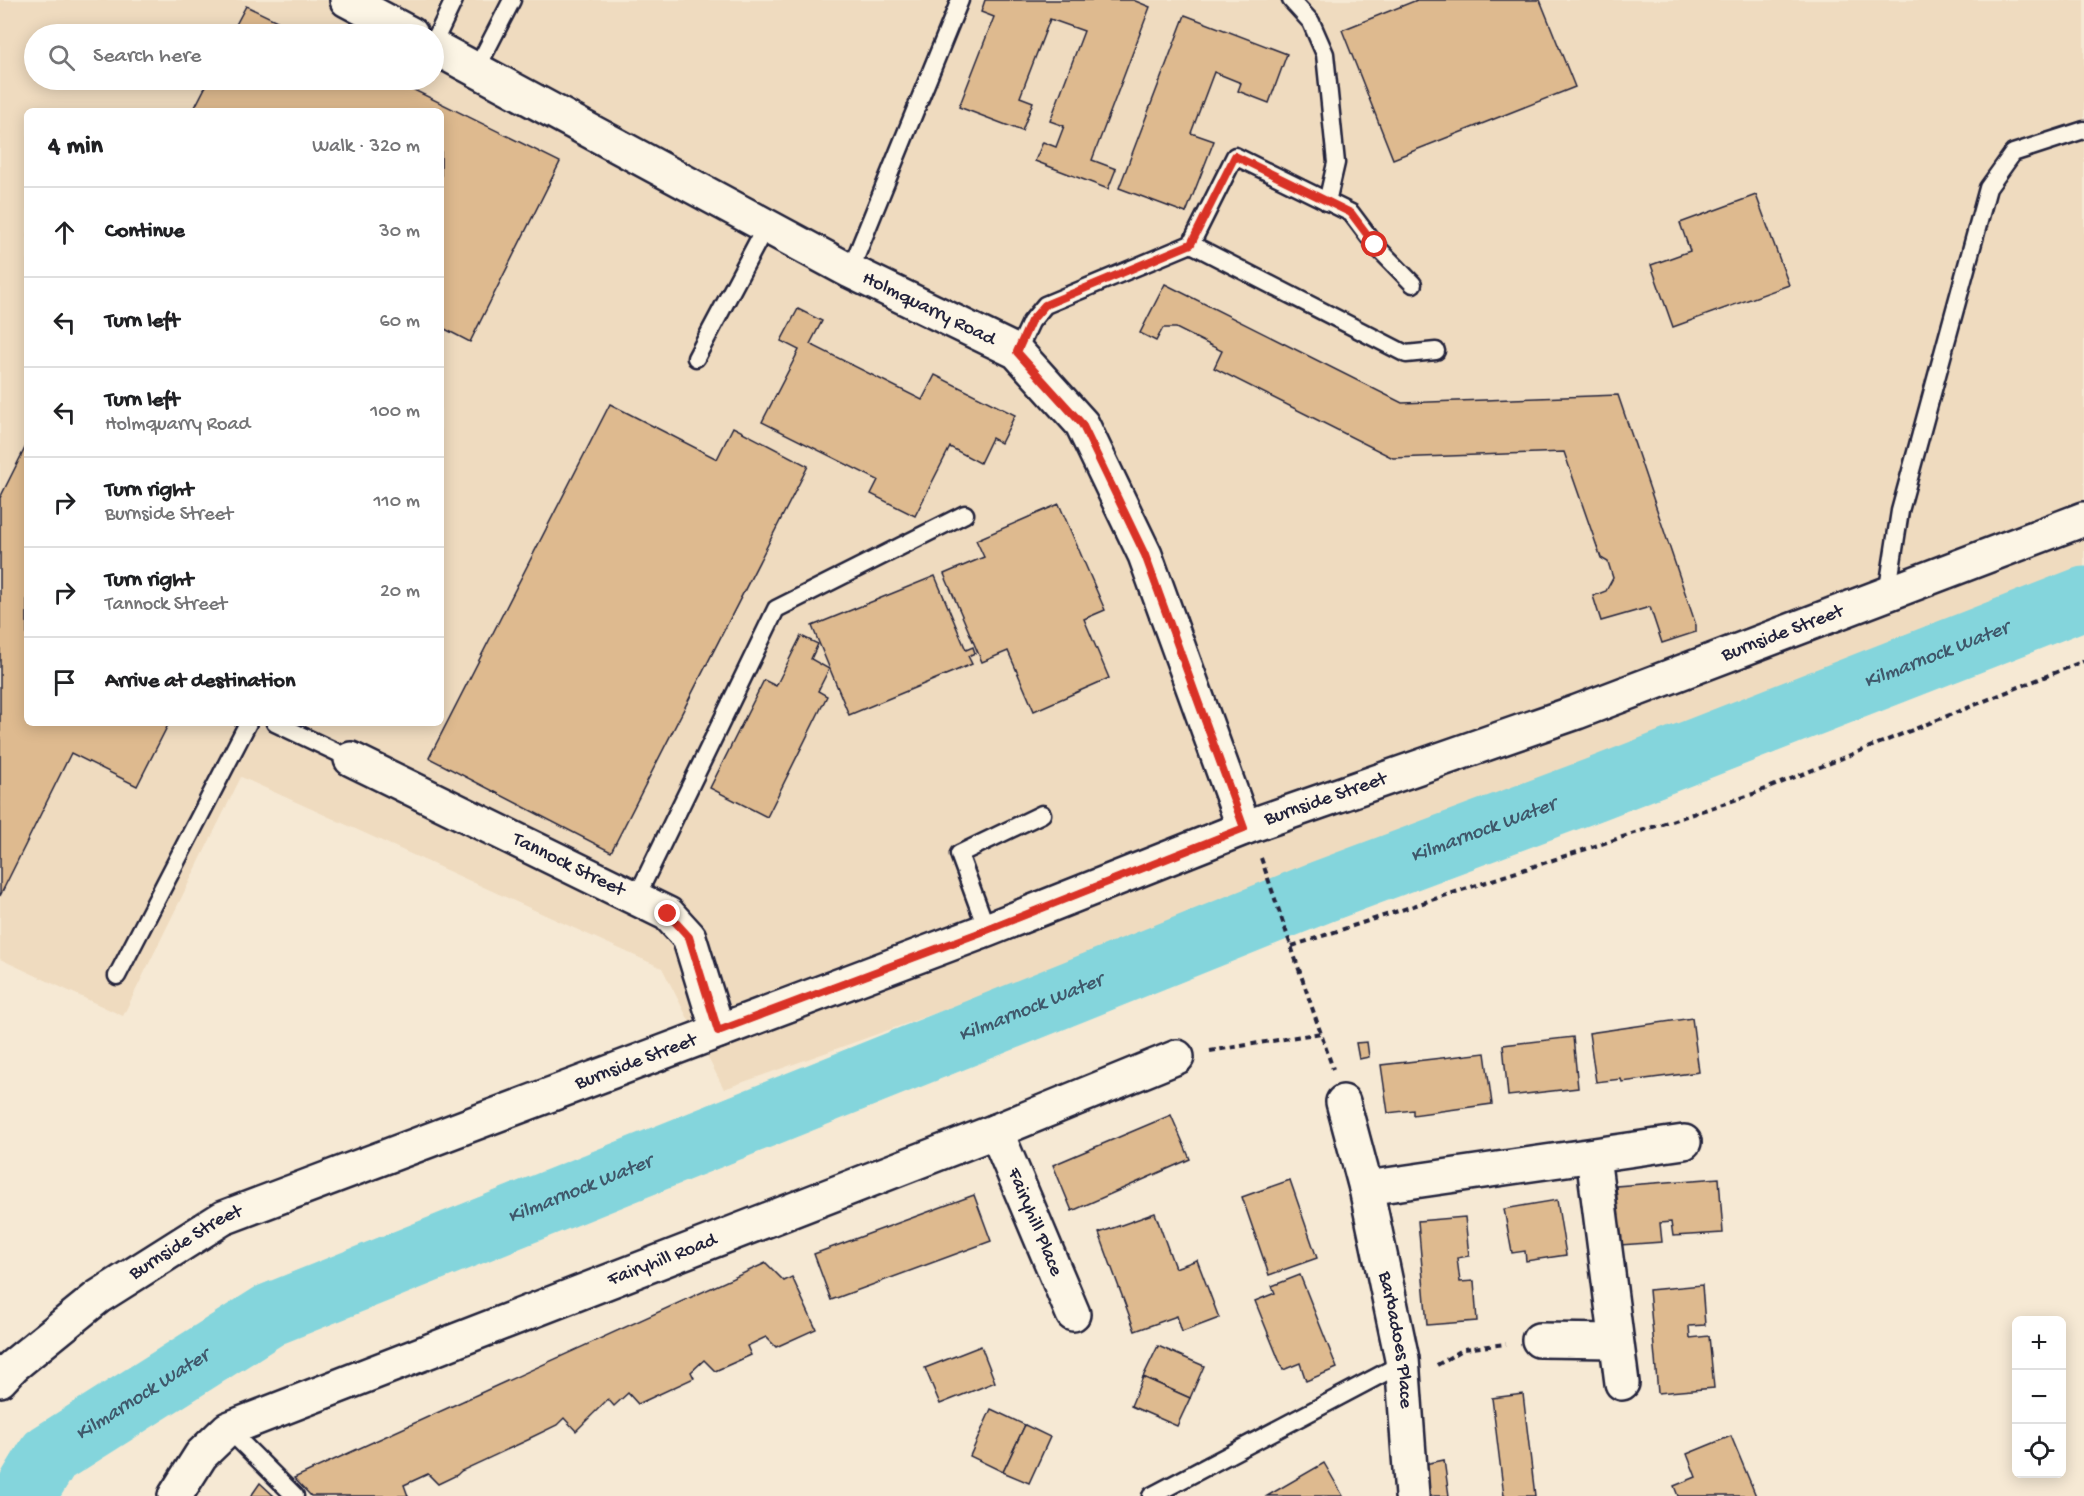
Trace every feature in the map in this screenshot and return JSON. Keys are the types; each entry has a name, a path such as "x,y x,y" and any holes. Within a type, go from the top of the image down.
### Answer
{"street":[{"path":"347,0 392,24"},
{"name":"Holmquarry Road","path":"444,50 476,70 850,271 1017,352 1082,424 1145,555 1251,838"},
{"name":"Burnside Street","path":"0,1380 98,1297 223,1218 987,930 1251,838 2084,519"},
{"name":"Tannock Street","path":"351,759 668,914 689,937 718,1031"},
{"name":"Fairyhill Road","path":"175,1496 201,1455 228,1429 996,1131 1177,1057"},
{"name":"Barbadoes Place","path":"1343,1102 1366,1188 1403,1361 1412,1496"},
{"name":"Fairyhill Place","path":"996,1131 1072,1314"},
{"path":"1366,1188 1684,1142"},
{"path":"1593,1155 1622,1383"},
{"path":"1539,1340 1617,1341"}],"lane":[{"path":"443,24 454,0"},
{"path":"476,70 512,0"},
{"path":"850,271 960,0"},
{"path":"1292,0 1311,22 1325,54 1336,163 1328,202"},
{"path":"1887,595 1900,511 1988,188 2013,153 2084,130"},
{"path":"1017,352 1031,321 1045,305 1191,244 1235,156 1351,213 1375,245 1413,284"},
{"path":"696,358 766,226"},
{"path":"1191,244 1406,354 1436,351"},
{"path":"636,898 776,609 964,514"},
{"path":"117,976 246,726"},
{"path":"281,726 351,759"},
{"path":"987,930 959,854 1042,814"},
{"path":"1151,1496 1403,1361"},
{"path":"228,1429 295,1496"}],"path":[{"path":"1292,946 1753,794 2084,661"},
{"path":"1251,838 1292,946 1343,1102"},
{"path":"1177,1057 1321,1033"},
{"path":"1403,1361 1431,1368 1464,1349 1539,1340"}],"shaded area":[{"path":"0,0 2084,0 2084,601 724,1089 662,968 241,777 123,1016 0,959"}],"building":[{"path":"985,0 1133,0 1150,7 1092,160 1116,169 1108,189 1035,161 1043,142 1056,147 1064,126 1050,121 1084,31 1050,19 1020,97 1033,102 1022,131 959,107 994,17 981,12"},
{"path":"1417,0 1540,0 1575,87 1393,159 1342,30"},
{"path":"246,6 283,24 236,24"},
{"path":"1185,15 1287,54 1269,103 1238,91 1241,83 1214,72 1191,133 1214,141 1186,213 1119,188"},
{"path":"204,90 414,90 560,162 470,342 444,329 444,108 195,108"},
{"path":"1756,195 1789,285 1673,327 1651,265 1690,251 1680,223"},
{"path":"1165,284 1402,403 1618,395 1696,625 1696,632 1662,643 1650,607 1601,621 1593,596 1606,591 1613,578 1608,562 1601,558 1564,452 1393,458 1214,368 1222,351 1176,328 1163,328 1156,341 1140,333"},
{"path":"798,309 822,321 810,344 922,400 935,375 1015,415 1001,443 992,438 980,463 950,447 915,516 871,494 878,480 762,422 799,350 781,341"},
{"path":"610,404 717,459 733,427 808,466 611,852 429,758"},
{"path":"24,450 24,726 167,726 137,786 71,753 0,896 0,498"},
{"path":"1059,504 1105,610 1084,619 1109,678 1034,711 1008,651 982,662 944,574 984,557 976,540"},
{"path":"935,576 966,650 973,647 975,653 968,656 972,664 849,715 812,626"},
{"path":"801,636 818,644 811,659 829,669 818,691 827,696 767,817 710,788 764,680 776,686"},
{"path":"1692,1018 1699,1072 1622,1082 1621,1079 1596,1082 1589,1033"},
{"path":"1573,1037 1578,1088 1508,1096 1503,1045"},
{"path":"1367,1042 1369,1057 1359,1059 1356,1043"},
{"path":"1485,1053 1492,1104 1413,1115 1413,1110 1388,1113 1381,1065"},
{"path":"1171,1115 1190,1159 1072,1211 1053,1165"},
{"path":"1719,1178 1723,1233 1673,1236 1671,1222 1660,1223 1662,1242 1620,1245 1616,1186"},
{"path":"1290,1180 1317,1258 1269,1275 1242,1197"},
{"path":"974,1195 991,1241 831,1300 814,1254"},
{"path":"1557,1200 1566,1255 1526,1261 1525,1251 1512,1253 1504,1209"},
{"path":"1155,1213 1175,1268 1197,1260 1219,1318 1182,1332 1177,1316 1135,1331 1099,1233"},
{"path":"1465,1217 1469,1256 1457,1258 1460,1282 1474,1281 1477,1321 1427,1325 1418,1221"},
{"path":"766,1263 784,1281 792,1277 816,1329 776,1347 766,1337 747,1346 751,1355 715,1371 704,1360 691,1372 694,1378 638,1404 628,1393 614,1406 608,1399 576,1431 564,1418 557,1425 438,1484 428,1474 404,1485 408,1496 311,1496 294,1478"},
{"path":"1300,1275 1337,1368 1306,1381 1300,1363 1283,1370 1255,1301 1275,1293 1272,1286"},
{"path":"1702,1285 1705,1325 1689,1326 1690,1338 1709,1336 1714,1388 1658,1393 1649,1290"},
{"path":"981,1346 995,1382 940,1404 925,1368"},
{"path":"1158,1346 1204,1366 1190,1398 1143,1377"},
{"path":"1143,1377 1190,1398 1177,1426 1131,1406"},
{"path":"1523,1394 1535,1496 1504,1496 1492,1398"},
{"path":"991,1409 1025,1425 1003,1472 970,1456"},
{"path":"1025,1425 1050,1437 1029,1483 1003,1472"},
{"path":"1731,1436 1756,1496 1678,1496 1674,1486 1696,1477 1687,1454"},
{"path":"1444,1460 1449,1496 1426,1496 1420,1465"},
{"path":"1324,1463 1343,1496 1267,1496"},
{"path":"260,1483 274,1496 251,1496"}],"waterway":[{"name":"Kilmarnock Water","path":"24,1496 49,1455 270,1315 1321,892 1596,789 2084,598"}],"route":[{"path":"668,914 689,937 718,1031 987,930 1244,828 1145,555 1082,424 1017,352 1031,321 1045,305 1191,244 1235,156 1351,213 1375,245"}]}
